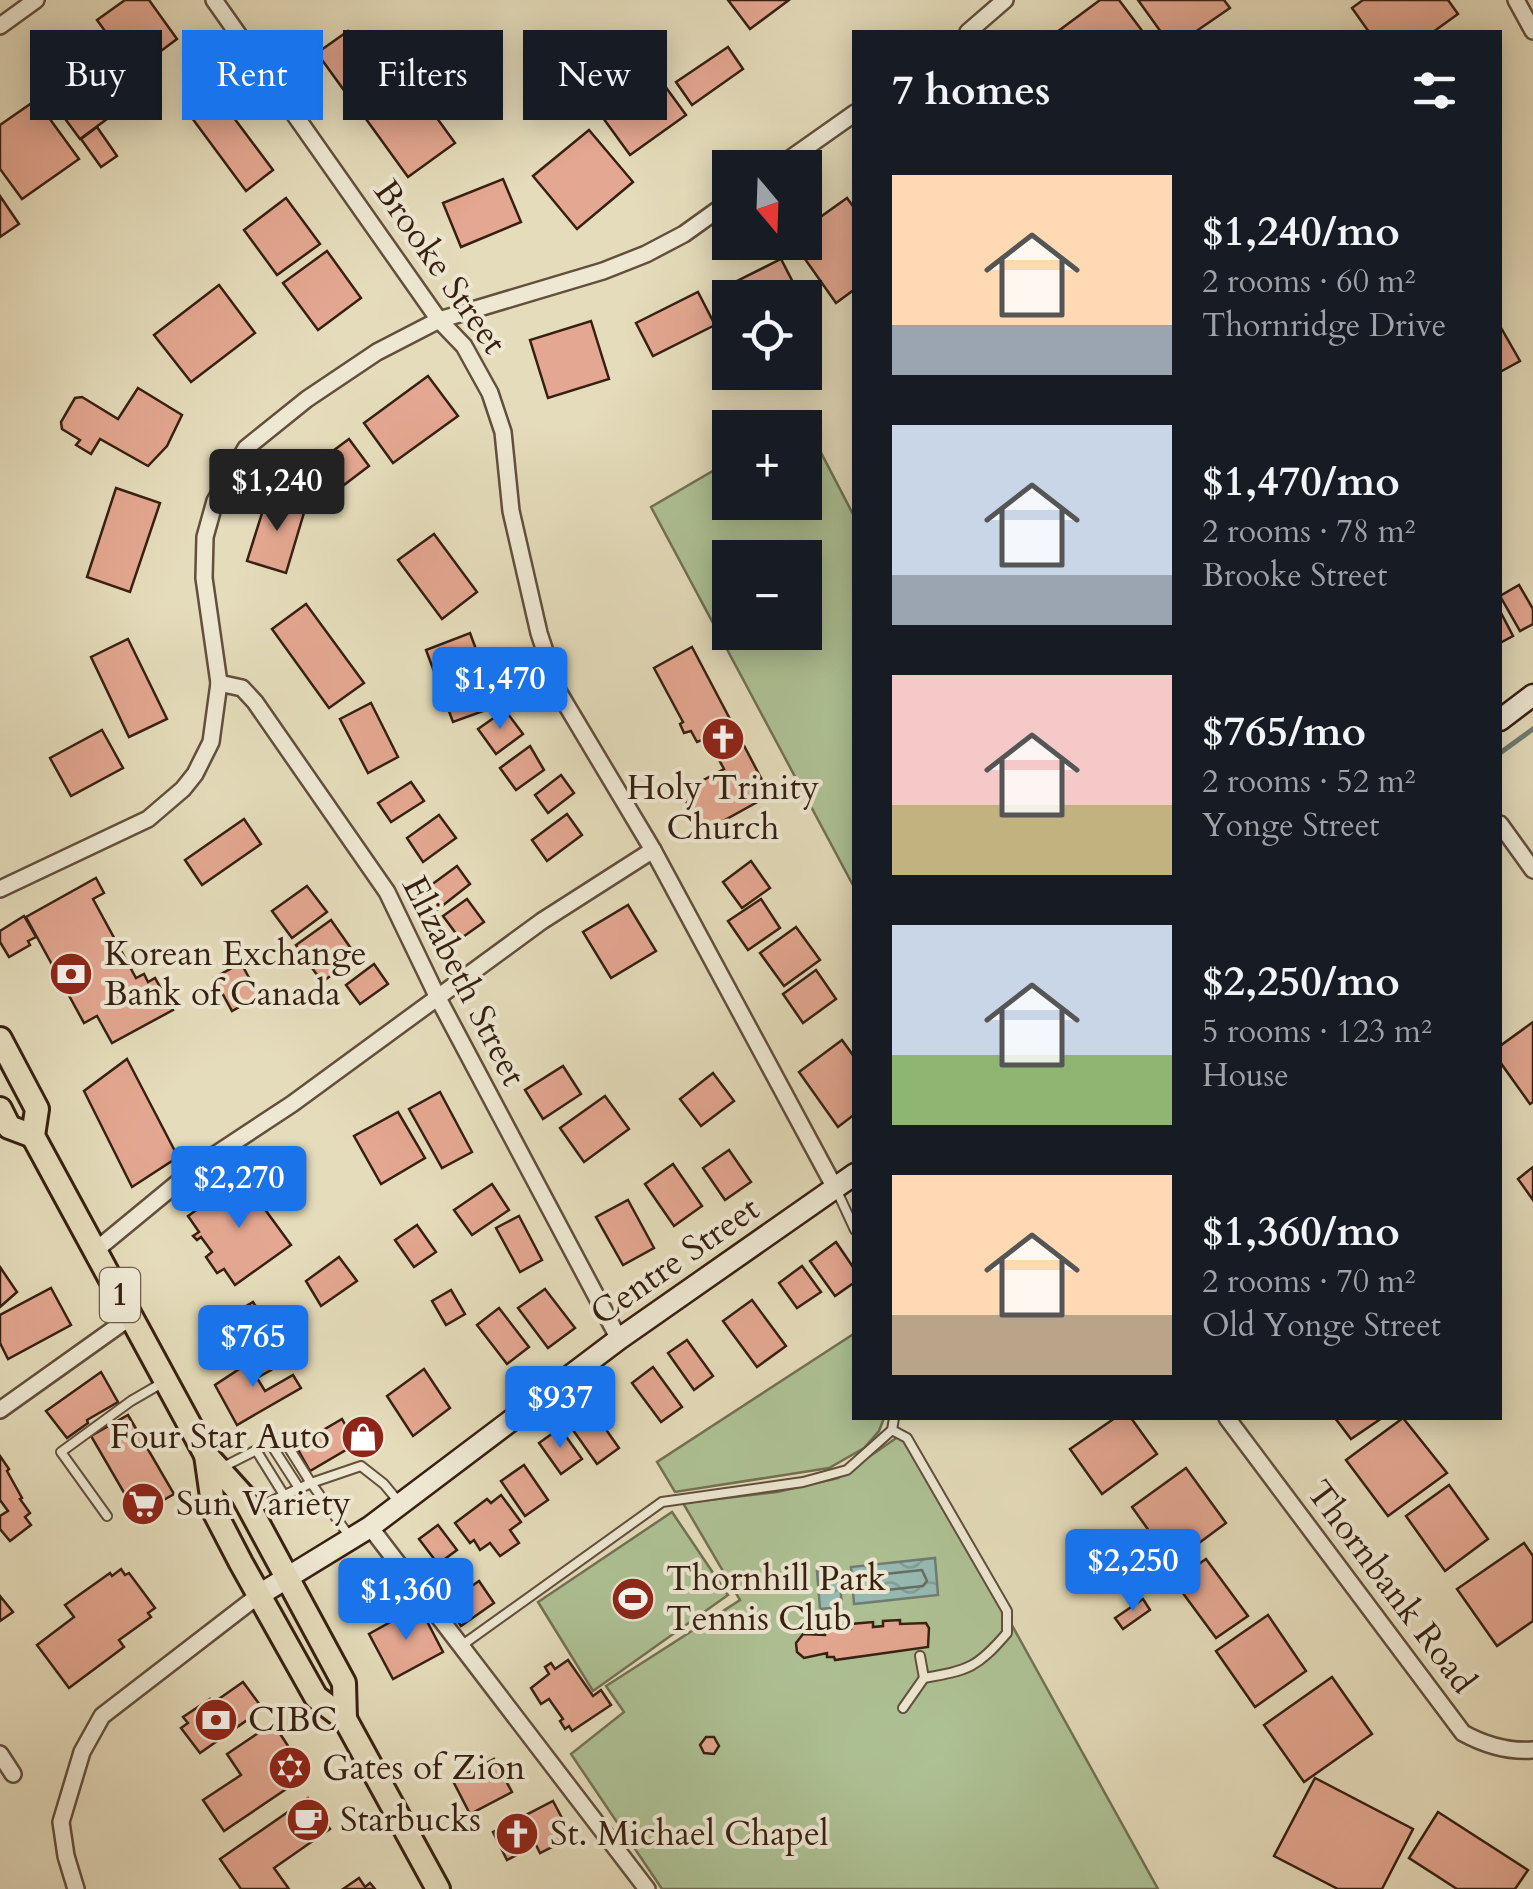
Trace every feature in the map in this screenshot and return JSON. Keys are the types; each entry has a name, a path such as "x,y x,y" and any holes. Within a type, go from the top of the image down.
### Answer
{"main road":[{"path":"1502,718 1533,695"},
{"name":"1","path":"0,1039 37,1109 33,1136 213,1462 252,1511 344,1684 345,1719"},
{"name":"1","path":"0,1110 9,1127 33,1136"},
{"name":"Centre Street","path":"259,1595 370,1527 619,1339 852,1176"},
{"name":"1","path":"213,1462 214,1512 316,1697 345,1719 438,1889"}],"street":[{"path":"0,26 36,0"},
{"name":"Brooke Street","path":"214,0 439,320 464,346 490,393 508,454 511,511 525,576 558,691 653,850 835,1188"},
{"path":"970,30 1005,0"},
{"path":"1516,0 1533,31"},
{"path":"803,150 852,116"},
{"path":"0,890 135,826 169,803 195,774 211,742 219,683 204,578 204,537 226,478 246,448 377,352 439,320 603,271 646,254 712,215"},
{"name":"Elizabeth Street","path":"219,683 242,688 292,751 387,892 438,998 619,1339"},
{"path":"1502,827 1533,870"},
{"path":"96,1250 198,1166 292,1104 542,921 653,850"},
{"path":"0,1410 132,1316"},
{"name":"Thornbank Road","path":"1228,1420 1463,1734 1512,1750 1533,1750"},
{"path":"370,1527 647,1889"},
{"path":"76,1889 61,1822 82,1752 102,1716 259,1595"},
{"path":"0,1754 13,1774"}],"lane":[{"path":"835,1188 852,1224"},
{"path":"107,1516 61,1452 166,1380"},
{"path":"461,1646 662,1502 803,1482 847,1470 892,1430 894,1420"},
{"path":"892,1430 907,1438 1008,1611 1007,1633 986,1657 966,1670 924,1678 902,1708"},
{"path":"213,1462 256,1450 282,1437 352,1539"},
{"path":"270,1443 298,1488"},
{"path":"256,1450 284,1495"},
{"path":"252,1511 298,1488 361,1466 401,1504"},
{"path":"920,1656 924,1678"}],"green space":[{"path":"822,455 852,512 852,883 727,650 822,650 822,540 712,540 712,621 651,507 712,471 712,520 822,520"},
{"path":"852,1335 852,1420 883,1420 864,1448 829,1468 675,1492 657,1462"},
{"path":"905,1432 1158,1889 662,1889 571,1754 624,1712 606,1686 740,1600 683,1503 777,1492 838,1478"},
{"name":"Thornhill Park Tennis Club","path":"672,1512 728,1595 593,1691 538,1602"}],"water":[{"path":"935,1558 938,1595 854,1604 851,1567"},
{"path":"839,1569 842,1607 820,1609 817,1571"}],"building":[{"path":"125,0 149,0 177,39 162,50 162,30 104,30 97,20"},
{"path":"728,0 789,0 750,29"},
{"path":"1100,0 1119,0 1142,30 1060,30"},
{"path":"1138,0 1224,0 1230,8 1198,30 1160,30"},
{"path":"1363,0 1448,0 1458,14 1436,30 1368,30 1352,8"},
{"path":"343,35 343,89 323,61 323,49"},
{"path":"728,47 743,69 692,105 676,82"},
{"path":"667,89 686,115 630,155 605,120 667,120"},
{"path":"30,104 30,120 51,120 79,159 22,199 0,169 0,125"},
{"path":"66,120 106,120 80,139"},
{"path":"193,120 236,120 273,170 246,191"},
{"path":"367,120 438,120 455,143 408,177"},
{"path":"97,127 117,156 101,167 81,139"},
{"path":"589,130 633,182 577,229 533,176"},
{"path":"503,179 521,222 461,247 443,203"},
{"path":"0,196 19,224 0,237"},
{"path":"286,198 320,244 277,275 244,230"},
{"path":"847,198 852,205 852,291 836,303 806,260 822,260 822,216"},
{"path":"327,251 361,298 318,330 283,283"},
{"path":"782,260 792,280 739,280"},
{"path":"219,285 255,333 191,382 154,335"},
{"path":"698,292 712,319 712,326 653,356 636,323"},
{"path":"591,321 609,379 548,398 530,340"},
{"path":"1502,330 1520,361 1502,371"},
{"path":"428,376 458,416 393,463 364,423"},
{"path":"138,388 182,415 167,446 148,466 100,439 91,454 76,445 80,440 62,429 61,422 75,398 82,397 118,419"},
{"path":"349,439 369,466 323,501 303,473"},
{"path":"116,488 160,503 130,592 87,577"},
{"path":"268,494 306,506 286,573 247,561"},
{"path":"434,534 477,592 442,619 398,560"},
{"path":"1519,585 1533,609 1533,624 1520,631 1502,595"},
{"path":"306,604 364,683 329,708 272,629"},
{"path":"1502,615 1513,636 1502,642"},
{"path":"470,633 497,706 453,722 426,650"},
{"path":"128,639 167,719 129,737 91,657"},
{"name":"Holy Trinity Church","path":"692,647 770,795 703,832 681,792 724,769 707,738 697,742 691,731 684,733 680,724 683,722 654,668"},
{"path":"371,703 398,757 368,773 340,719"},
{"path":"505,710 523,734 496,754 478,729"},
{"path":"102,730 123,768 71,796 50,758"},
{"path":"530,746 544,770 516,790 500,768"},
{"path":"561,775 574,793 548,813 535,795"},
{"path":"411,782 424,801 391,822 378,803"},
{"path":"567,814 582,835 547,861 532,840"},
{"path":"439,815 456,838 423,862 407,838"},
{"path":"244,819 261,844 202,885 185,860"},
{"path":"751,861 770,888 742,908 723,882"},
{"path":"457,866 470,884 437,910 423,891"},
{"path":"96,878 104,893 93,899 136,978 144,974 148,982 155,978 173,1010 112,1043 97,1016 84,1023 26,917"},
{"path":"307,886 327,912 292,938 272,911"},
{"path":"467,899 484,922 460,939 443,916"},
{"path":"761,899 780,928 748,950 728,921"},
{"path":"628,905 656,951 611,978 583,932"},
{"path":"24,916 36,937 9,957 0,942 0,931"},
{"path":"331,920 357,957 322,982 296,945"},
{"path":"796,927 820,960 784,986 760,953"},
{"path":"241,963 259,996 232,1011 214,978"},
{"path":"374,964 388,984 360,1004 346,985"},
{"path":"816,970 836,999 803,1023 783,994"},
{"path":"1533,1022 1530,1104 1502,1065 1502,1045"},
{"path":"842,1040 852,1054 852,1116 838,1127 799,1072"},
{"path":"127,1059 178,1157 132,1187 84,1091"},
{"path":"563,1066 581,1094 543,1119 525,1090"},
{"path":"713,1073 734,1101 701,1126 680,1099"},
{"path":"440,1092 472,1152 442,1168 409,1109"},
{"path":"605,1096 629,1129 584,1162 560,1128"},
{"path":"398,1112 425,1158 381,1184 354,1136"},
{"path":"729,1150 751,1182 725,1200 703,1168"},
{"path":"673,1164 702,1206 674,1226 645,1184"},
{"path":"1533,1167 1533,1200 1518,1179"},
{"path":"244,1176 257,1195 271,1186 276,1193 261,1204 291,1245 235,1285 224,1269 217,1273 206,1257 212,1252 201,1237 197,1240 193,1236 199,1232 188,1216"},
{"path":"492,1184 509,1210 472,1235 454,1210"},
{"path":"628,1200 654,1248 623,1265 596,1217"},
{"path":"519,1216 542,1260 520,1272 496,1228"},
{"path":"417,1225 436,1252 414,1267 395,1240"},
{"path":"836,1242 852,1266 852,1284 835,1296 810,1261"},
{"path":"339,1257 357,1281 321,1306 306,1281"},
{"path":"802,1266 821,1292 797,1308 779,1283"},
{"path":"0,1267 17,1292 0,1307"},
{"path":"51,1288 71,1325 8,1359 0,1343 0,1315"},
{"path":"545,1289 575,1328 548,1348 518,1308"},
{"path":"451,1290 465,1314 446,1325 432,1301"},
{"path":"752,1300 786,1346 757,1367 723,1321"},
{"path":"253,1302 269,1327 236,1348 220,1322"},
{"path":"499,1308 529,1347 507,1364 477,1325"},
{"path":"687,1340 713,1376 694,1390 668,1353"},
{"path":"262,1354 271,1370 257,1378 265,1391 293,1375 301,1388 237,1425 215,1385"},
{"path":"653,1367 682,1407 661,1422 632,1383"},
{"path":"424,1369 450,1408 413,1436 387,1396"},
{"path":"101,1372 118,1402 87,1420 67,1438 46,1411"},
{"path":"595,1414 619,1448 597,1464 573,1430"},
{"path":"128,1415 174,1494 137,1515 91,1436"},
{"path":"342,1419 356,1444 310,1471 296,1446"},
{"path":"1112,1420 1132,1420 1157,1454 1102,1494 1070,1449"},
{"path":"1337,1420 1379,1420 1351,1439"},
{"path":"1405,1420 1447,1473 1388,1516 1346,1460"},
{"path":"560,1428 582,1459 561,1474 539,1443"},
{"path":"0,1456 30,1513 25,1517 31,1525 10,1541 0,1529 0,1516 8,1511 0,1500"},
{"path":"524,1465 548,1500 525,1516 501,1481"},
{"path":"1186,1468 1226,1523 1172,1563 1132,1507"},
{"path":"1449,1485 1488,1539 1445,1571 1406,1516"},
{"path":"501,1495 521,1522 510,1530 519,1543 500,1556 490,1543 480,1550 474,1540 470,1543 455,1523 487,1499 491,1503"},
{"path":"438,1525 457,1550 438,1564 419,1539"},
{"path":"1524,1543 1533,1556 1533,1621 1497,1646 1457,1589"},
{"path":"1206,1559 1248,1616 1216,1638 1174,1581"},
{"path":"121,1569 125,1575 129,1573 155,1608 148,1613 151,1617 119,1640 124,1647 69,1688 37,1645 74,1617 65,1605"},
{"path":"479,1581 494,1603 461,1626 446,1604"},
{"path":"0,1596 13,1612 0,1621"},
{"path":"1143,1599 1150,1610 1123,1629 1115,1618"},
{"path":"419,1606 443,1652 393,1679 369,1634"},
{"path":"1268,1615 1306,1671 1255,1707 1216,1651"},
{"path":"900,1620 900,1624 926,1623 928,1647 835,1660 827,1657 827,1653 804,1658 797,1652 796,1643 803,1634 825,1635 825,1626 842,1625 842,1630 851,1629 851,1624 873,1622 873,1627 883,1626 883,1621"},
{"path":"568,1660 593,1696 601,1690 611,1705 572,1731 569,1726 565,1729 549,1699 541,1704 531,1688 549,1674 545,1667 551,1663 555,1669"},
{"path":"1332,1677 1372,1734 1304,1782 1264,1725"},
{"name":"CIBC","path":"243,1682 263,1709 200,1753 181,1728 188,1723 183,1717 210,1699 213,1703"},
{"path":"273,1723 307,1775 224,1831 203,1800 241,1775 227,1754"},
{"path":"706,1737 714,1737 719,1746 714,1754 704,1753 700,1745"},
{"path":"494,1759 512,1792 470,1814 453,1781"},
{"path":"1315,1778 1413,1829 1382,1889 1338,1889 1274,1856"},
{"path":"308,1798 330,1829 274,1868 289,1889 241,1889 220,1859"},
{"path":"553,1801 572,1837 540,1853 536,1845 507,1860 493,1832"},
{"path":"1438,1812 1528,1870 1515,1889 1457,1889 1409,1858"},
{"path":"359,1878 365,1887 370,1883 375,1889 343,1889"}],"waterway":[{"path":"1502,752 1533,729"}],"place":[{"name":"Holy Trinity Church","path":"723,739"},
{"name":"Korean Exchange Bank of Canada","path":"71,974"},
{"name":"Four Star Auto","path":"363,1437"},
{"name":"Sun Variety","path":"143,1504"},
{"name":"Thornhill Park Tennis Club","path":"633,1599"},
{"name":"CIBC","path":"216,1720"},
{"name":"Gates of Zion","path":"290,1768"},
{"name":"Starbucks","path":"308,1820"},
{"name":"St. Michael Chapel","path":"517,1834"}]}
